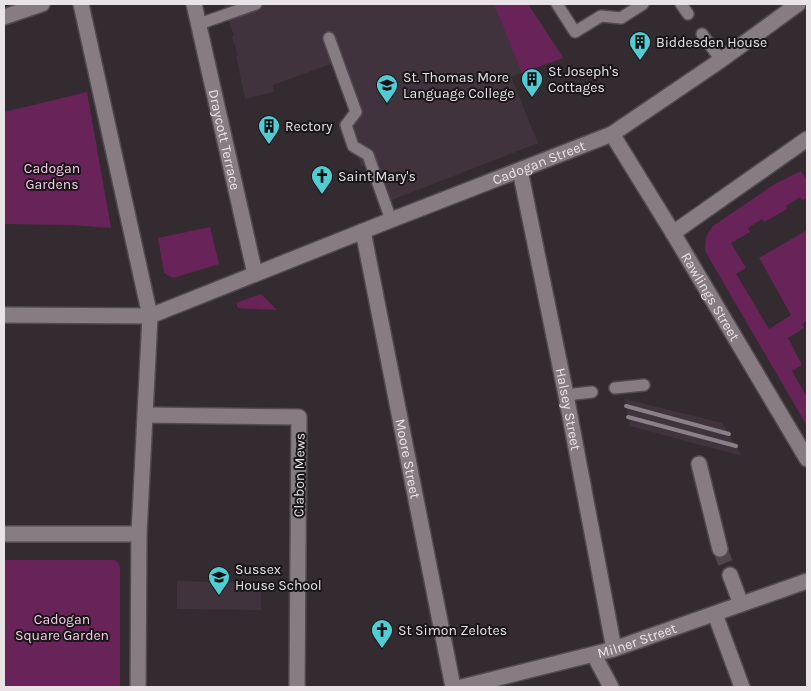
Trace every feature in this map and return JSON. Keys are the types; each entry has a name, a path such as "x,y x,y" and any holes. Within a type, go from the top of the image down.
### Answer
{"street":[{"path":"4,17 42,4"},
{"path":"81,4 150,316 139,534 138,687"},
{"name":"Draycott Terrace","path":"194,4 255,274"},
{"name":"Cadogan Street","path":"255,274 612,134 721,60 798,4"},
{"name":"Rawlings Street","path":"612,134 807,458"},
{"path":"673,233 807,139"},
{"name":"Halsey Street","path":"520,170 566,395 614,649"},
{"name":"Moore Street","path":"363,231 462,687"},
{"path":"4,315 150,316 255,274"},
{"name":"Clabon Mews","path":"146,414 299,417 297,687"},
{"path":"699,464 720,549"},
{"path":"4,534 139,534"},
{"path":"730,575 741,604"},
{"name":"Milner Street","path":"462,687 614,649 807,581"},
{"path":"715,614 742,687"},
{"path":"594,655 611,687"}],"lane":[{"path":"198,24 256,4"},
{"path":"557,4 575,32 602,16 621,18 643,4"},
{"path":"702,34 721,60"},
{"path":"329,38 356,112 346,125 350,137 354,146 368,155 391,220"},
{"path":"615,388 644,385"},
{"path":"566,395 592,392"}],"shaded area":[{"name":"St. Thomas More Language College","path":"228,4 528,4 563,57 511,77 538,143 379,205 364,166 361,166 356,150 350,152 338,123 345,120 350,110 331,64 273,85 274,92 245,99 236,56 238,55 232,37 234,36 224,6"},
{"path":"625,399 722,423 742,456 630,426"},
{"name":"Sussex House School","path":"177,581 261,583 261,610 177,609"}],"green space":[{"path":"494,4 528,4 563,58 522,73"},
{"name":"Cadogan Gardens","path":"87,92 111,228 72,225 4,224 4,112"},
{"path":"801,171 807,181 807,198 802,200 800,197 786,206 787,209 764,222 762,219 748,228 750,232 731,243 746,268 736,274 769,329 791,315 759,258 807,230 807,320 802,324 804,328 788,338 802,365 792,371 807,397 807,426 705,251 706,237 713,226 773,185"},
{"path":"210,227 219,264 173,278 164,273 158,238"},
{"path":"261,294 277,310 238,308 236,303"},
{"name":"Cadogan Square Garden","path":"4,560 115,560 118,563 120,567 120,687 4,687"}],"tunnel":[{"path":"720,549 730,575"}],"railway":[{"path":"626,406 729,434"},
{"path":"628,417 736,446"}],"place":[{"name":"Biddesden House","path":"640,61"},
{"name":"St Joseph's Cottages","path":"532,98"},
{"name":"St. Thomas More Language College","path":"387,104"},
{"name":"Rectory","path":"269,145"},
{"name":"Saint Mary's","path":"322,195"},
{"name":"Sussex House School","path":"219,596"},
{"name":"St Simon Zelotes","path":"382,649"}]}
